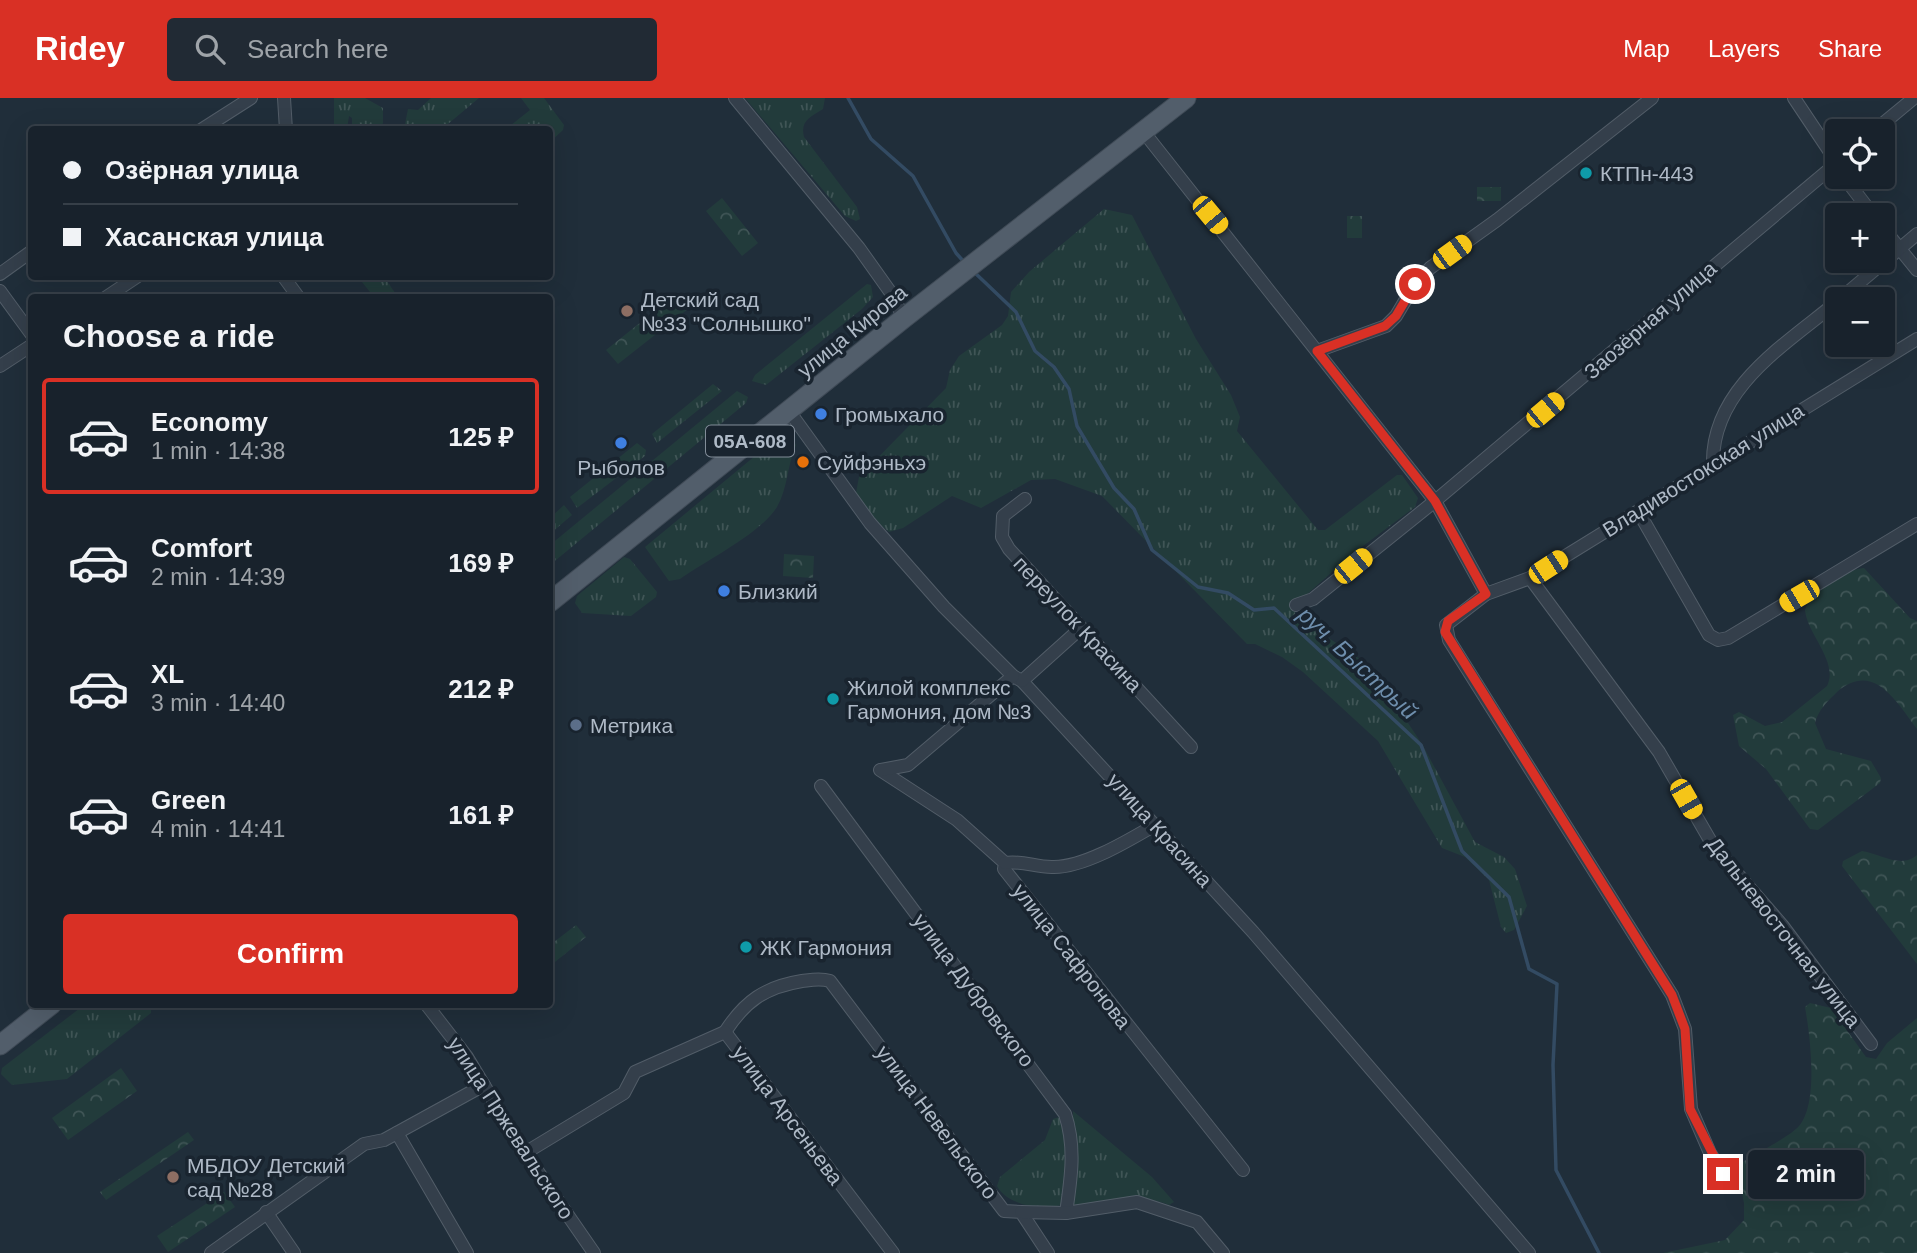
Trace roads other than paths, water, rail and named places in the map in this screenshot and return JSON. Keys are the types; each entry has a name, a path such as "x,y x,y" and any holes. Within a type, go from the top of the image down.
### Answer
{"main road":[{"name":"улица Кирова","path":"553,600 904,318 1186,98"},
{"path":"0,1045 47,1008"}],"street":[{"path":"207,126 251,98"},
{"path":"284,98 286,126"},
{"path":"735,98 852,240 891,293 904,318"},
{"path":"1317,351 1385,326 1396,316 1415,284 1430,268 1507,213 1652,98"},
{"path":"1794,98 1825,145"},
{"path":"1889,119 1914,98"},
{"path":"1143,131 1435,501 1486,594"},
{"name":"Заозёрная улица","path":"1296,605 1313,599 1435,501 1825,173"},
{"path":"1853,189 1864,203"},
{"path":"1855,287 1917,234"},
{"path":"1895,244 1917,270"},
{"path":"0,274 28,254"},
{"path":"111,294 132,280"},
{"path":"0,291 28,330"},
{"path":"1713,463 1712,446 1717,429 1743,382 1825,312"},
{"name":"Владивостокская улица","path":"1731,1179 1723,1174 1710,1153 1690,1109 1685,1029 1672,995 1445,632 1448,621 1486,594 1530,578 1917,339"},
{"path":"0,366 28,348"},
{"name":"улица Красина","path":"789,411 870,523 944,607 1017,678 1253,932 1529,1253"},
{"name":"переулок Красина","path":"1025,499 1003,516 1002,537 1081,628 1191,747"},
{"path":"1638,511 1709,635 1718,640 1740,631 1917,524"},
{"name":"Дальневосточная улица","path":"1530,578 1659,752 1714,847 1782,925 1871,1044"},
{"path":"1017,678 1081,628"},
{"name":"улица Сафронова","path":"1017,678 908,765 880,770 957,820 1005,863 1003,869 1243,1170"},
{"name":"улица Дубровского","path":"821,786 1065,1114 1072,1135 1072,1173 1066,1213"},
{"path":"1005,863 1023,861 1052,868 1068,865 1122,844 1155,825"},
{"name":"улица Невельского","path":"725,1032 744,1006 765,990 804,981 830,981 1004,1211 1021,1212 1048,1253"},
{"name":"улица Пржевальского","path":"429,1008 484,1085 525,1153 594,1253"},
{"name":"улица Арсеньева","path":"525,1153 624,1093 635,1072 725,1032 893,1253"},
{"path":"211,1253 365,1144 397,1133 484,1085"},
{"path":"397,1133 467,1253"},
{"path":"1021,1212 1066,1213 1119,1203 1156,1206 1197,1222 1223,1253"},
{"path":"267,1212 294,1253"}],"waterway":[{"name":"руч. Быстрый","path":"848,98 871,139 913,176 956,253 965,263"},
{"name":"руч. Быстрый","path":"973,271 1016,312 1035,351 1054,367 1069,389 1077,426 1114,488 1134,509 1152,550 1198,587 1228,593 1254,610 1274,608 1421,745 1462,851 1509,897 1529,969 1557,984 1553,1065 1556,1170 1599,1253"}],"place":[{"name":"КТПн-443","path":"1586,173"},
{"name":"Детский сад №33 \"Солнышко\"","path":"627,311"},
{"name":"Громыхало","path":"821,414"},
{"name":"Рыболов","path":"621,443"},
{"name":"Суйфэньхэ","path":"803,462"},
{"name":"Близкий","path":"724,591"},
{"name":"Жилой комплекс Гармония, дом №3","path":"833,699"},
{"name":"Метрика","path":"576,725"},
{"name":"ЖК Гармония","path":"746,947"},
{"name":"МБДОУ Детский сад №28","path":"173,1177"}]}
